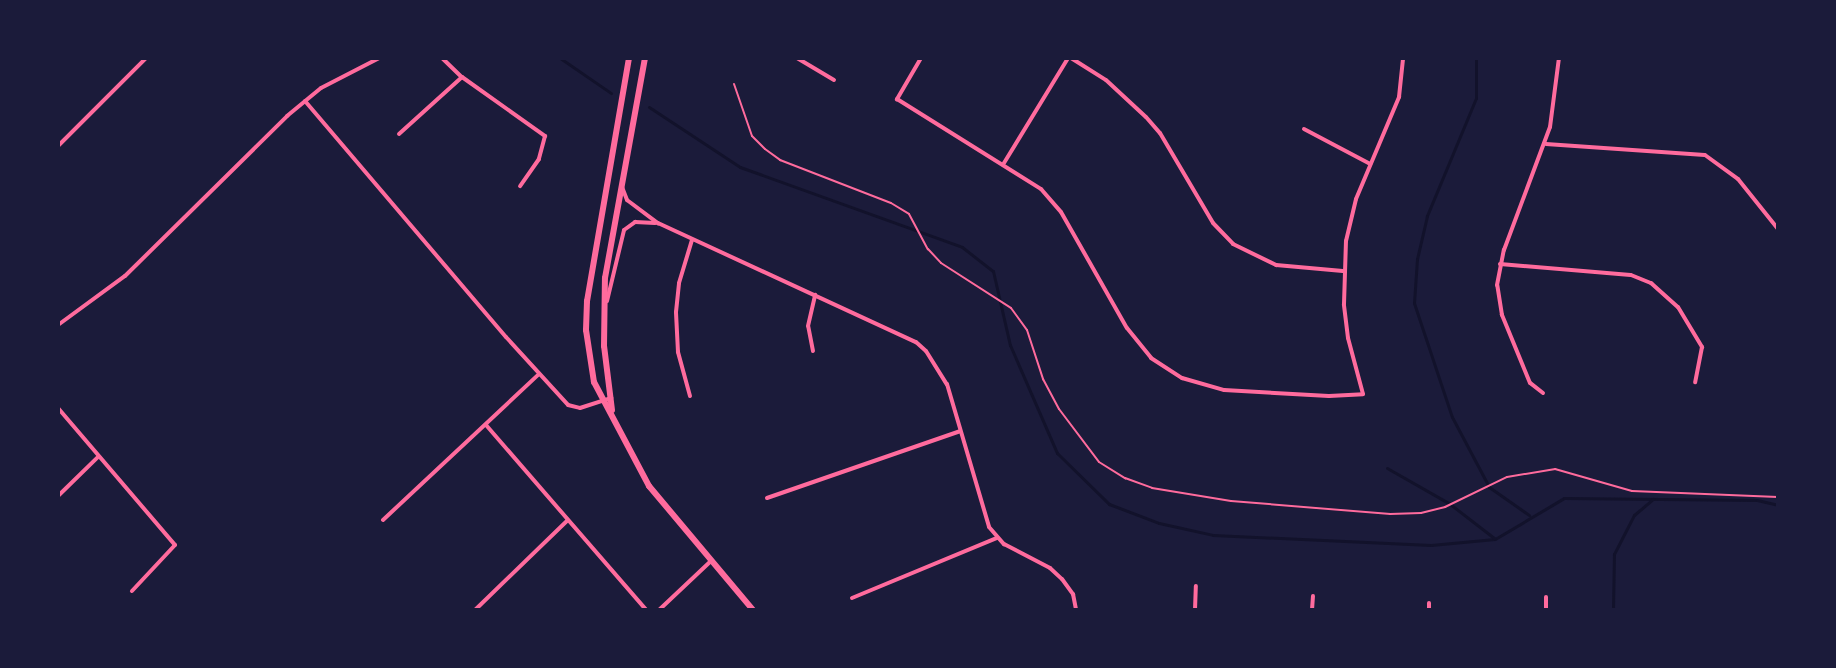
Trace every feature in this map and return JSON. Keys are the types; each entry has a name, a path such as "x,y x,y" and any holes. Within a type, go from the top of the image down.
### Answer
{"main road":[{"path":"608,399 594,382 588,351 587,301 629,58"},
{"path":"645,58 605,278 603,317 608,399 649,486 753,610"}],"street":[{"path":"58,146 146,58"},
{"path":"58,325 125,276 305,101 321,88 379,58"},
{"path":"442,58 462,77 545,136 539,159 520,186"},
{"path":"797,58 834,80"},
{"path":"921,58 897,99 1031,179 1051,198 1134,339 1171,373 1194,383 1253,394 1363,394 1348,338 1343,271 1352,212 1399,97 1403,58"},
{"path":"1004,163 1069,58 1106,80 1153,125 1213,223 1233,244 1276,265 1343,271"},
{"path":"1543,393 1530,383 1502,315 1497,285 1500,264 1546,144 1559,58"},
{"path":"399,134 462,77"},
{"path":"305,101 538,375 568,405 580,408 608,399"},
{"path":"1304,129 1370,164"},
{"path":"1546,144 1705,155 1738,179 1778,229"},
{"path":"622,187 627,200 658,223 916,342 926,351 947,384 985,517 997,538 1062,579 1073,594 1076,610"},
{"path":"603,317 624,230 635,222 658,223"},
{"path":"690,396 678,352 676,312 679,283 692,240"},
{"path":"1500,264 1631,275 1651,283 1678,307 1702,347 1695,382"},
{"path":"813,351 808,326 815,294"},
{"path":"383,520 538,375"},
{"path":"58,408 175,545 132,591"},
{"path":"486,425 646,610"},
{"path":"767,498 960,431"},
{"path":"58,496 98,457"},
{"path":"475,610 568,519"},
{"path":"852,598 997,538"},
{"path":"659,610 711,561"},
{"path":"1195,610 1196,586"},
{"path":"1312,610 1313,596"},
{"path":"1546,597 1546,610"},
{"path":"1429,603 1429,610"}],"path":[{"path":"734,84 752,136 765,149 780,160 891,203 909,214 928,249 941,263 1011,308 1027,330 1043,379 1059,409 1099,462 1125,478 1152,488 1231,501 1390,514 1421,513 1445,507 1507,477 1555,469 1632,491 1778,497"}],"waterway":[{"path":"560,58 611,93"},
{"path":"1476,58 1476,98 1427,216 1417,259 1414,303 1452,417 1489,487 1529,515"},
{"path":"649,107 740,167 962,247 993,271 1010,345 1057,453 1109,504 1159,523 1213,535 1431,545 1495,539 1564,498 1757,500 1778,505"},
{"path":"1387,468 1450,504 1494,538"},
{"path":"1613,610 1614,554 1634,515 1653,499"}]}
